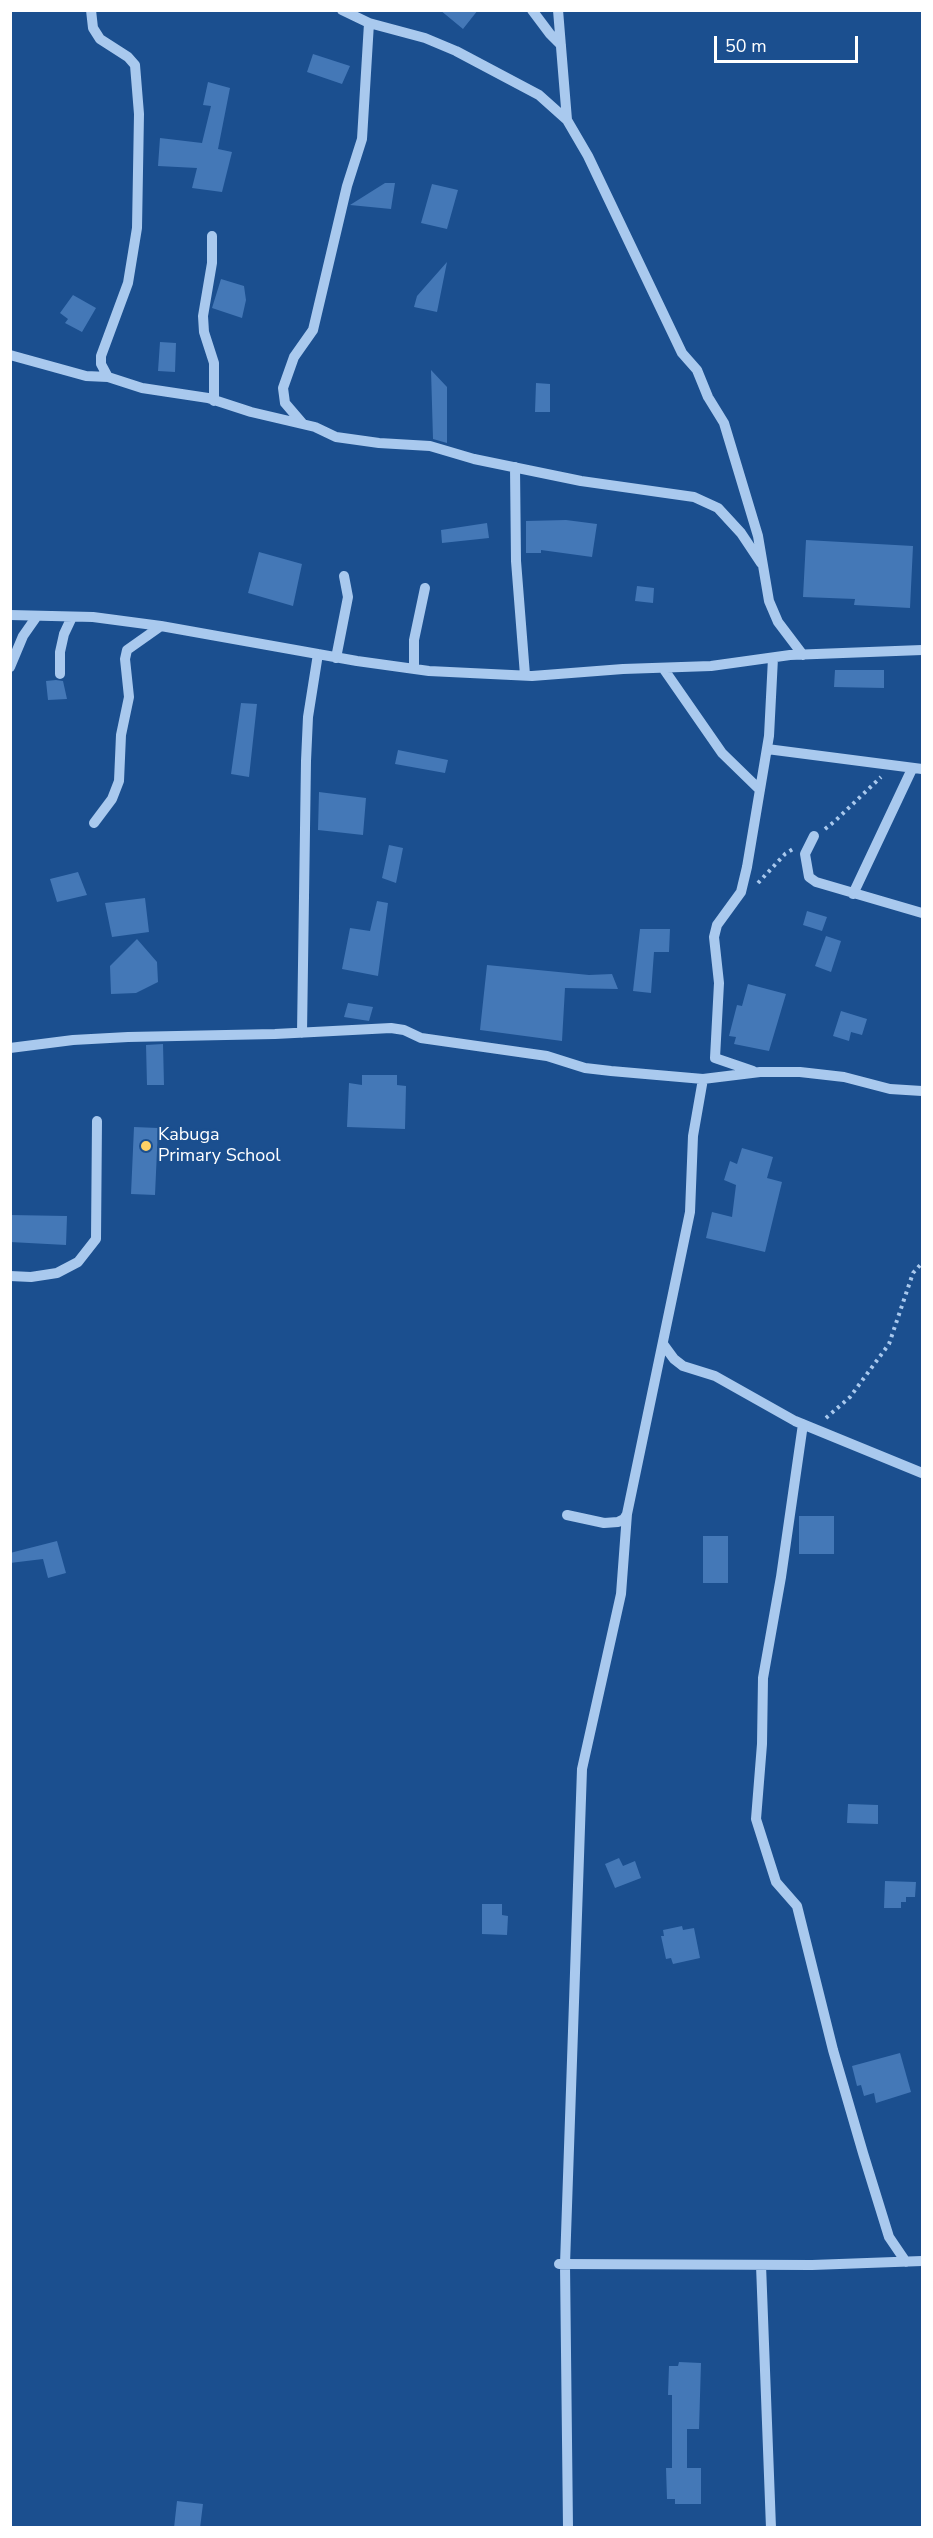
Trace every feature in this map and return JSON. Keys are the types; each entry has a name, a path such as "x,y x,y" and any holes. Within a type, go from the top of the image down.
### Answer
{"street":[{"path":"91,10 93,28 100,39 128,57 135,65 139,114 137,228 128,283 101,356 101,364 108,377"},
{"path":"342,10 369,23 425,38 456,51 539,95 567,120 588,156 682,353 697,370 708,397 724,423 758,536 769,601 778,622 802,655"},
{"path":"532,10 561,45"},
{"path":"558,10 567,120"},
{"path":"303,424 285,403 283,388 294,357 313,330 347,186 362,139 369,23"},
{"path":"212,236 212,263 203,316 204,332 214,363 214,401"},
{"path":"10,355 86,376 108,377 142,388 214,401 303,424 336,437 379,443 430,446 474,459 581,481 694,497 718,508 741,533 763,566"},
{"path":"514,467 516,561 525,675"},
{"path":"336,657 348,597 344,576"},
{"path":"414,669 414,640 425,588"},
{"path":"10,615 72,617 161,626 414,669 525,675 711,666 802,655 922,650"},
{"path":"10,667 23,636 37,616"},
{"path":"60,674 60,652 64,634 72,617"},
{"path":"94,823 112,799 119,781 121,735 129,697 125,659 127,650 161,626"},
{"path":"302,1033 308,717 318,654"},
{"path":"759,1072 715,1058 719,983 714,937 717,925 741,892 767,748 773,658"},
{"path":"663,668 722,753 760,790"},
{"path":"767,748 917,769 853,894"},
{"path":"814,836 805,854 809,877 828,887 922,913"},
{"path":"10,1048 73,1040 128,1037 302,1033 391,1028 404,1030 421,1038 547,1056 585,1068 702,1079 759,1072 800,1072 844,1077 890,1089 922,1091"},
{"path":"568,2528 562,2264 582,1769 621,1594 627,1514 636,1462 690,1212 692,1142 702,1079"},
{"path":"10,1276 31,1277 57,1273 78,1262 96,1239 97,1121"},
{"path":"663,1344 674,1359 683,1366 715,1376 814,1429 922,1473"},
{"path":"803,1424 781,1577 763,1678 756,1819 776,1882 797,1906 833,2050 863,2153 889,2237 906,2262"},
{"path":"567,1515 604,1523 618,1522 627,1514"},
{"path":"562,2264 761,2265 922,2261"},
{"path":"761,2265 771,2528"}],"path":[{"path":"755,886 785,854 835,821 892,766"},
{"path":"814,1429 850,1397 889,1344 913,1273 922,1263"}],"building":[{"path":"440,10 478,10 463,29"},
{"path":"313,54 350,66 342,84 307,72"},
{"path":"208,82 230,88 218,149 232,152 222,192 192,188 197,168 158,166 160,138 202,143 211,106 203,105"},
{"path":"385,183 395,183 391,209 350,205"},
{"path":"432,184 458,190 447,229 421,223"},
{"path":"447,262 437,312 414,307 417,296"},
{"path":"221,279 244,286 246,300 242,318 212,308"},
{"path":"73,295 96,308 82,332 65,323 68,319 60,313"},
{"path":"160,342 176,343 175,372 158,371"},
{"path":"431,370 447,387 447,443 433,439"},
{"path":"536,383 550,384 550,412 535,412"},
{"path":"566,520 597,524 592,557 541,550 541,553 526,553 526,521"},
{"path":"487,523 489,538 442,543 441,530"},
{"path":"806,540 913,546 910,608 854,605 855,599 803,597"},
{"path":"259,552 302,564 293,606 248,593"},
{"path":"637,586 654,588 653,603 635,601"},
{"path":"835,670 884,670 884,688 834,687"},
{"path":"46,681 63,681 67,699 48,700"},
{"path":"241,703 257,704 249,777 231,774"},
{"path":"398,750 448,760 445,773 395,764"},
{"path":"319,792 366,798 363,835 318,830"},
{"path":"389,845 403,848 396,883 382,878"},
{"path":"78,872 87,895 57,902 50,879"},
{"path":"145,898 149,932 112,937 105,903"},
{"path":"377,901 388,903 378,976 342,969 350,928 370,931"},
{"path":"807,911 827,917 822,931 803,925"},
{"path":"640,929 670,929 669,952 654,952 651,993 633,991"},
{"path":"826,936 841,941 831,972 815,966"},
{"path":"137,939 157,962 158,982 136,993 111,994 110,966"},
{"path":"487,965 589,975 612,974 618,989 565,988 562,1041 480,1030"},
{"path":"748,984 786,994 769,1051 734,1044 736,1037 729,1036 737,1005 742,1006"},
{"path":"348,1003 373,1007 369,1021 344,1017"},
{"path":"841,1011 867,1019 862,1035 851,1032 849,1041 833,1036"},
{"path":"163,1044 164,1085 147,1085 146,1045"},
{"path":"362,1075 397,1075 397,1085 406,1086 405,1129 347,1127 349,1083 362,1085"},
{"path":"134,1127 158,1128 155,1195 131,1194"},
{"path":"742,1148 773,1157 767,1178 782,1182 765,1252 706,1238 712,1212 732,1217 736,1185 724,1180 730,1161 737,1164"},
{"path":"10,1215 67,1216 66,1245 10,1242"},
{"path":"799,1516 834,1516 834,1554 799,1554"},
{"path":"703,1536 728,1536 728,1583 703,1583"},
{"path":"57,1541 66,1573 48,1578 43,1559 10,1563 10,1553"},
{"path":"848,1804 878,1805 878,1824 847,1823"},
{"path":"619,1858 623,1866 635,1861 641,1878 615,1888 605,1864"},
{"path":"885,1881 916,1882 915,1897 906,1897 906,1902 901,1902 901,1908 884,1908"},
{"path":"482,1904 502,1904 502,1915 508,1916 507,1935 482,1934"},
{"path":"682,1926 683,1930 694,1928 700,1958 673,1964 671,1958 666,1959 661,1936 664,1936 663,1930"},
{"path":"900,2053 911,2092 876,2103 874,2093 864,2096 861,2085 857,2086 852,2066"},
{"path":"679,2362 701,2363 699,2429 687,2429 687,2468 701,2468 701,2504 675,2504 675,2499 667,2499 666,2468 672,2468 672,2395 668,2395 669,2366 678,2366"},
{"path":"177,2501 203,2504 200,2528 174,2528"}],"place":[{"name":"Kabuga Primary School","path":"146,1146"}]}
